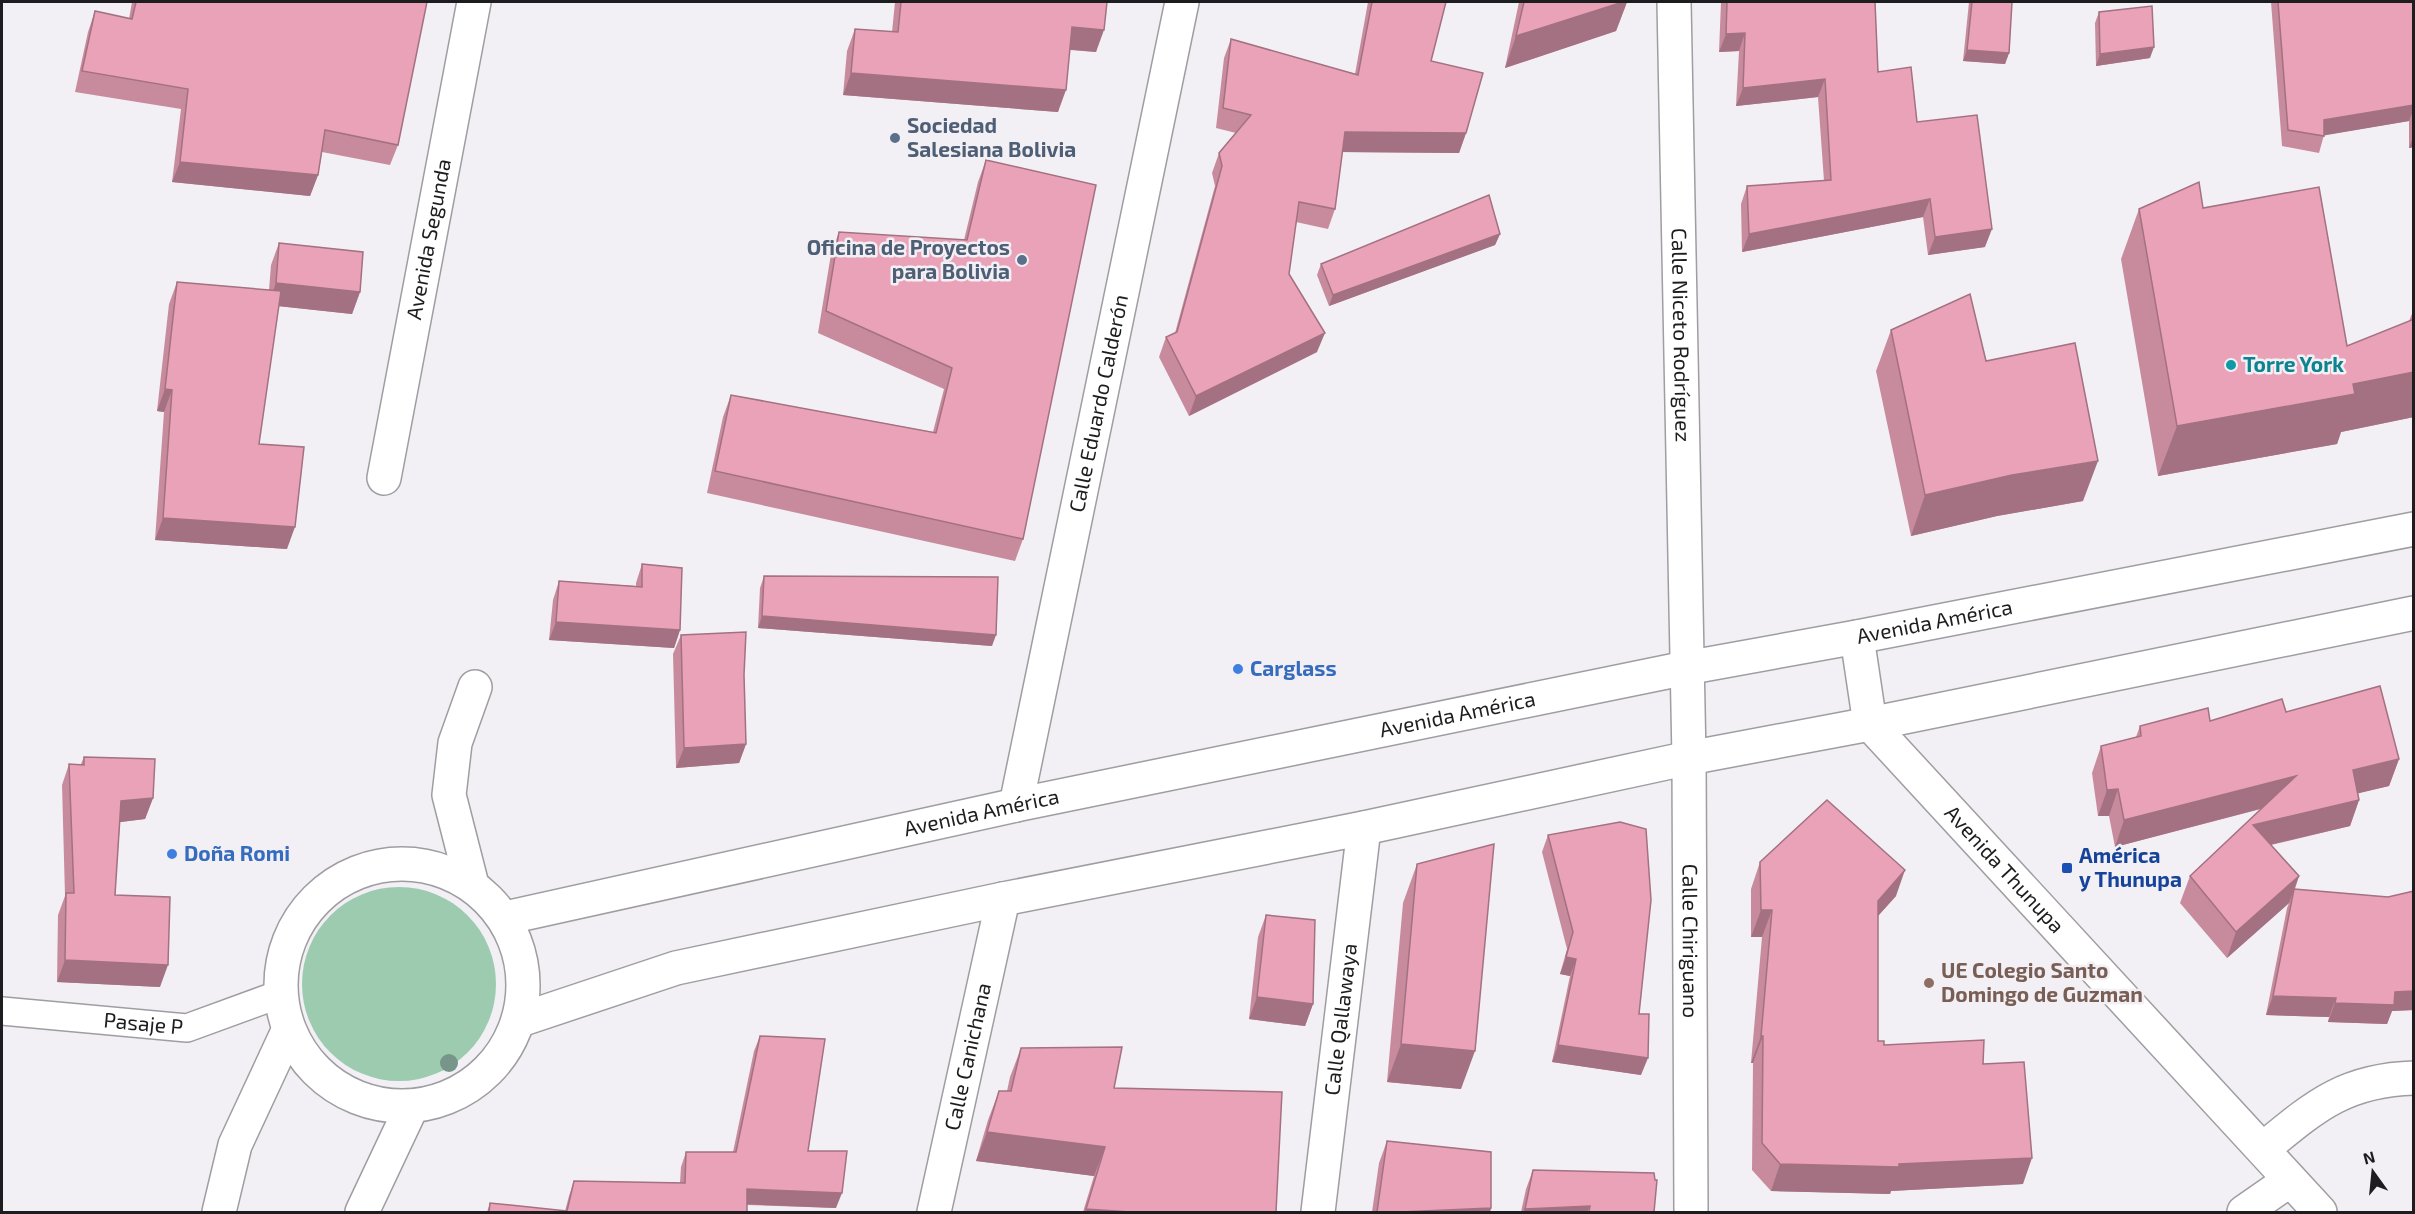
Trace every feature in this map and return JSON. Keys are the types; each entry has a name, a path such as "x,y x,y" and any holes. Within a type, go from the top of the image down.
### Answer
{"main road":[{"name":"Avenida Segunda","path":"384,478 474,2"},
{"name":"Calle Eduardo Calderón","path":"1016,805 1182,2"},
{"name":"Calle Niceto Rodríguez","path":"1674,2 1686,668"},
{"name":"Avenida América","path":"505,918 1016,805 1686,668 2414,529"},
{"path":"520,1020 676,968 1003,899 1364,828 1689,758 1870,724 2414,613"},
{"path":"1857,637 1870,724"},
{"name":"Calle Chiriguano","path":"1686,668 1689,758 1691,1212"},
{"path":"472,885 449,795 454,743 475,687"},
{"name":"Avenida Thunupa","path":"1870,724 2320,1212"},
{"name":"Calle Qallawaya","path":"1318,1212 1364,828"},
{"path":"398,864 436,869 472,885 505,918 520,950 525,986 520,1020 504,1053 480,1080 448,1098 412,1106 373,1103 337,1089 308,1064 288,1031 280,994 284,954 300,920 326,891 360,872 398,864"},
{"name":"Calle Canichana","path":"934,1212 1003,899"},
{"path":"219,1212 235,1145 288,1031"},
{"path":"2263,1149 2315,1107 2351,1087 2414,1078"},
{"path":"362,1212 412,1106"},
{"path":"2244,1212 2290,1180"}],"lane":[{"name":"Pasaje P","path":"2,1011 187,1028 280,994"}],"green space":[{"path":"389,887 409,887 445,898 468,915 480,930 489,947 496,974 496,994 489,1021 480,1038 468,1053 453,1065 436,1074 409,1081 389,1081 353,1070 324,1046 313,1030 306,1012 302,994 302,974 313,938 337,909 353,898 371,891"}],"building":[{"path":"136,2 427,2 398,145 325,130 318,175 180,162 188,89 82,71 95,11 132,19"},
{"path":"901,2 1107,2 1104,30 1072,27 1066,90 851,73 855,29 898,32"},
{"path":"1372,2 1446,2 1431,61 1483,73 1466,133 1345,132 1335,209 1299,202 1289,274 1325,333 1196,396 1166,337 1177,332 1222,166 1219,153 1251,115 1223,108 1231,39 1358,75"},
{"path":"1524,2 1623,2 1516,36"},
{"path":"1727,2 1875,2 1878,72 1911,67 1917,122 1977,115 1992,229 1935,237 1930,199 1749,234 1747,186 1831,180 1825,79 1743,88 1745,33 1726,34"},
{"path":"1972,2 2012,2 2009,53 1967,50"},
{"path":"2278,2 2414,2 2414,105 2324,120 2324,136 2288,130"},
{"path":"2152,6 2154,47 2100,54 2099,12"},
{"path":"986,160 1096,185 1023,539 715,471 731,395 936,433 952,368 826,311 839,232 967,240"},
{"path":"2199,182 2203,208 2319,187 2347,346 2414,319 2414,372 2353,384 2355,394 2177,426 2139,209"},
{"path":"1489,195 1500,234 1333,295 1321,264"},
{"path":"279,243 363,252 360,292 276,283"},
{"path":"177,282 281,291 259,444 304,447 295,527 163,518 172,390 165,389"},
{"path":"1970,294 1986,361 2075,343 2098,461 2012,475 1925,495 1891,330"},
{"path":"642,564 682,568 680,630 556,622 559,581 642,587"},
{"path":"764,576 998,577 996,635 762,616"},
{"path":"746,632 744,675 746,744 684,748 681,635"},
{"path":"2380,686 2399,759 2353,770 2359,800 2253,825 2299,876 2236,932 2190,876 2296,776 2124,820 2118,789 2107,790 2101,746 2141,736 2140,726 2208,708 2210,721 2282,699 2286,712"},
{"path":"84,757 155,759 153,798 121,801 115,895 170,897 168,965 65,960 66,893 74,893 69,764 84,765"},
{"path":"1827,800 1905,870 1878,901 1878,1041 1884,1041 1884,1045 1984,1040 1983,1064 2024,1062 2032,1158 1899,1164 1899,1167 1780,1164 1762,1143 1763,1036 1761,1036 1772,910 1761,910 1760,862"},
{"path":"1620,822 1646,829 1651,900 1639,1014 1649,1014 1648,1058 1558,1045 1576,959 1566,957 1573,932 1548,835"},
{"path":"1494,844 1475,1051 1401,1044 1417,864"},
{"path":"2294,889 2388,897 2414,891 2414,991 2395,992 2394,1005 2335,1003 2336,998 2273,996"},
{"path":"1266,915 1315,920 1313,1004 1257,997"},
{"path":"760,1036 825,1039 808,1151 847,1151 842,1193 747,1189 747,1212 489,1212 490,1203 567,1211 574,1181 685,1183 686,1152 736,1152"},
{"path":"1122,1047 1114,1088 1282,1092 1276,1212 1130,1212 1086,1209 1105,1147 987,1132 999,1091 1011,1091 1021,1048"},
{"path":"1387,1141 1491,1152 1491,1208 1377,1212"},
{"path":"1533,1170 1654,1173 1655,1180 1657,1180 1654,1212 1589,1212 1590,1206 1525,1209"}],"place":[{"name":"Sociedad Salesiana Bolivia","path":"895,138"},
{"name":"Oficina de Proyectos para Bolivia","path":"1022,260"},
{"name":"Torre York","path":"2231,365"},
{"name":"Carglass","path":"1238,669"},
{"name":"Doña Romi","path":"172,854"},
{"name":"América y Thunupa","path":"2067,868"},
{"name":"UE Colegio Santo Domingo de Guzman","path":"1929,983"}]}
